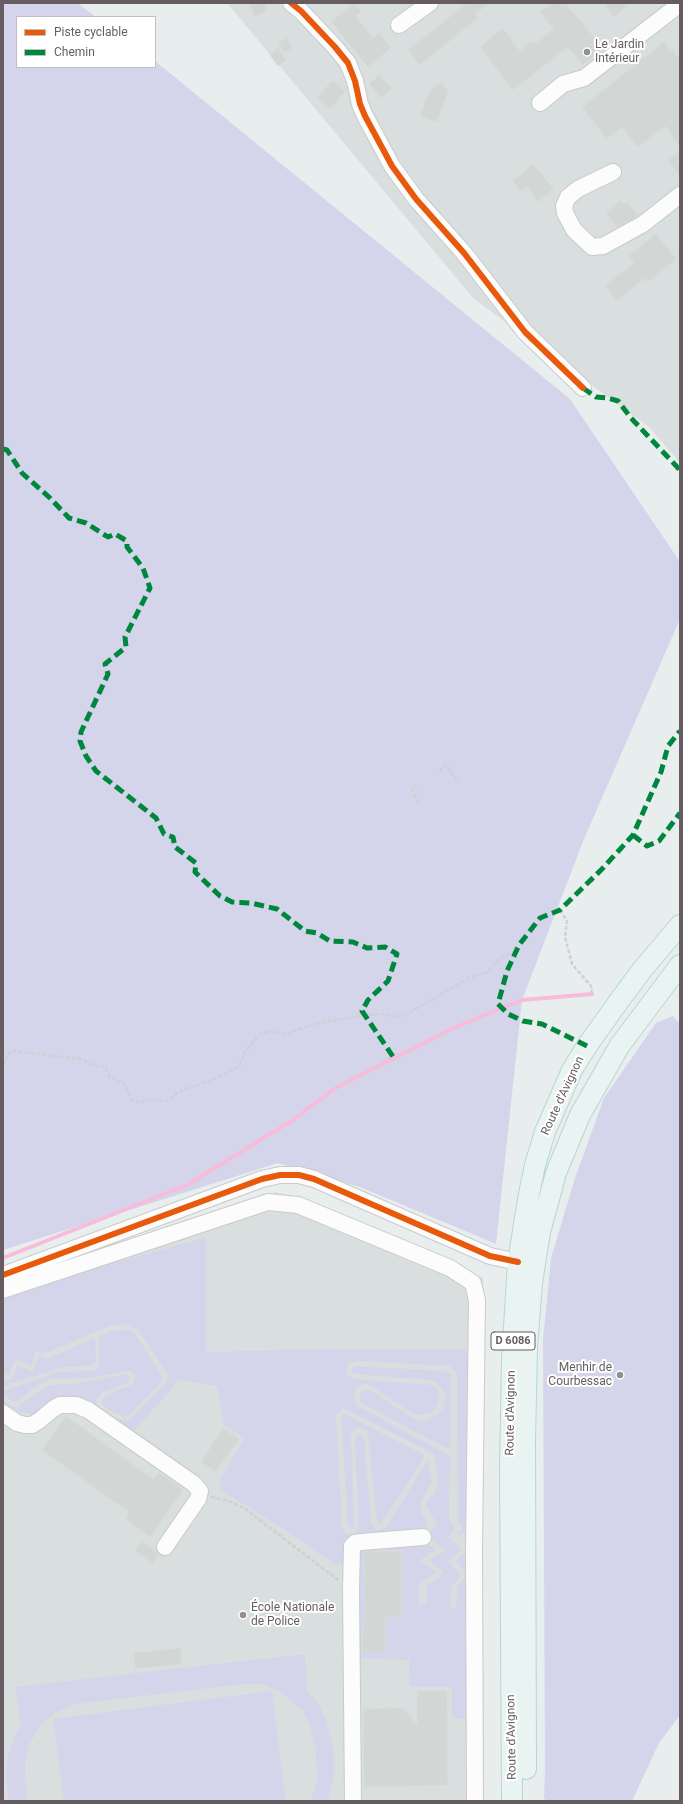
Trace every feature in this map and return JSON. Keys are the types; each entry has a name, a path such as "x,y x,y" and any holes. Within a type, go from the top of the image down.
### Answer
{"main road":[{"name":"Route d'Avignon","path":"512,1801 510,1468 512,1359 518,1262 535,1165 545,1132 572,1070 623,995 680,925"},
{"name":"Route d'Avignon","path":"526,1801 526,1364 532,1283 540,1232 556,1173 580,1115 620,1045 680,965"}],"street":[{"path":"399,25 430,3"},
{"path":"540,103 563,84 584,78 680,4"},
{"path":"296,7 348,63 365,116 392,166 416,199 464,253 525,332 583,388"},
{"path":"613,172 578,189 568,197 564,206 565,213 574,230 592,247 603,246 643,224 680,195"},
{"path":"3,1275 262,1179 280,1175 299,1175 314,1179 490,1256 518,1262"},
{"path":"3,1290 268,1202 282,1202 298,1205 457,1272 473,1283 477,1300 470,1550 476,1801"},
{"path":"3,1413 17,1423 25,1426 32,1425 60,1405 76,1405 88,1410 194,1484 200,1491 198,1499 165,1547"},
{"path":"352,1801 351,1550 355,1543 423,1537"}],"path":[{"path":"439,771 446,765 460,783"},
{"path":"417,784 412,790 420,806"},
{"path":"560,910 567,921 565,937 572,964 591,986 592,994"},
{"path":"3,1065 6,1061 7,1054 13,1051 80,1059 93,1065 105,1067 110,1077 124,1083 132,1100 140,1103 150,1099 160,1102 170,1100 178,1092 222,1076 239,1066 246,1050 259,1035 269,1031 285,1034 318,1023 371,1014 383,1014 396,1017 407,1014 471,977 487,972 500,958 517,950"},
{"path":"199,1494 229,1501 244,1508 351,1589"}],"shaded area":[{"path":"3,3 77,3 95,16 16,16 16,68 156,68 156,62 570,399 680,562 680,619 584,839 522,1000 496,1244 360,1187 278,1163 3,1250"},
{"path":"227,3 680,3 680,463 649,427 474,299"},
{"path":"673,1016 680,1024 680,1715 659,1743 632,1801 546,1801 544,1798 543,1340 551,1258 575,1178 604,1098 656,1023"},
{"name":"École Nationale de Police","path":"276,1192 297,1198 483,1278 482,1428 484,1801 3,1801 3,1288"},
{"path":"206,1237 206,1352 323,1349 465,1350 469,1353 469,1528 465,1533 457,1535 462,1529 458,1519 457,1374 450,1366 360,1361 348,1363 346,1373 354,1379 431,1385 437,1388 440,1395 437,1405 431,1413 422,1415 412,1413 368,1384 361,1384 356,1389 354,1399 356,1405 450,1456 449,1518 455,1528 448,1537 462,1550 448,1561 461,1576 451,1587 451,1607 456,1608 457,1587 467,1575 456,1561 465,1553 469,1552 468,1719 452,1718 452,1687 410,1687 409,1660 357,1658 358,1548 423,1540 436,1550 420,1560 436,1572 419,1583 419,1605 426,1605 427,1586 444,1573 429,1560 446,1551 428,1536 437,1524 427,1507 427,1501 435,1493 438,1482 435,1457 432,1453 343,1408 336,1414 342,1527 345,1533 349,1535 354,1534 359,1529 355,1437 357,1434 360,1433 364,1438 371,1524 376,1530 386,1528 428,1460 432,1480 420,1506 422,1514 428,1524 421,1535 354,1537 347,1564 336,1565 303,1541 220,1489 221,1478 245,1438 223,1424 218,1386 178,1380 134,1431 128,1431 80,1399 73,1397 60,1396 39,1411 31,1414 20,1412 3,1404 3,1401 10,1406 17,1407 49,1385 75,1384 127,1374 130,1377 128,1383 102,1392 96,1400 97,1406 110,1417 124,1421 130,1420 164,1385 169,1377 138,1330 126,1324 110,1326 43,1354 36,1351 31,1366 16,1359 9,1375 3,1374 3,1296"},
{"path":"115,1330 129,1330 134,1332 162,1376 162,1381 128,1416 123,1417 107,1409 103,1405 102,1401 105,1396 133,1384 135,1375 130,1371 88,1378 50,1379 32,1389 15,1402 6,1398 3,1393 6,1390 59,1372 93,1371 98,1367 99,1363 98,1336"},
{"path":"95,1338 96,1361 93,1364 63,1367 3,1386 3,1379 11,1380 18,1365 33,1372 40,1356 46,1359"},
{"path":"354,1366 445,1371 451,1375 451,1448 449,1449 364,1405 360,1401 359,1396 365,1390 370,1390 412,1418 419,1421 426,1420 434,1417 442,1410 445,1399 444,1391 439,1384 431,1380 354,1374 351,1370"},
{"path":"344,1414 424,1455 420,1465 380,1524 377,1521 368,1434 366,1430 359,1427 353,1431 351,1436 354,1526 350,1527 348,1525 341,1416"},
{"path":"305,1654 307,1691 318,1703 327,1722 334,1750 334,1776 328,1801 310,1801 317,1781 316,1749 310,1726 303,1710 278,1690 262,1684 244,1684 91,1702 73,1705 56,1712 40,1726 29,1745 25,1761 28,1801 9,1801 6,1776 8,1756 15,1735 21,1726 15,1687"},
{"path":"272,1691 286,1801 64,1801 53,1719"}],"building":[{"path":"249,3 264,3 267,11 255,17"},
{"path":"354,3 361,11 355,16 373,38 379,33 391,48 368,67 331,22"},
{"path":"467,3 490,3 475,14 478,18 420,65 408,50"},
{"path":"552,3 565,3 603,48 583,65 568,47 513,90 480,47 503,28 520,51 531,41 534,44 554,29 540,12"},
{"path":"603,3 630,3 614,17"},
{"path":"286,37 293,47 284,53 278,44"},
{"path":"664,42 680,59 680,147 665,126 638,147 622,127 607,139 582,107"},
{"path":"278,48 286,60 278,66 270,55"},
{"path":"379,75 392,89 381,98 369,84"},
{"path":"333,80 345,91 330,109 317,97"},
{"path":"441,82 448,91 437,122 420,116 427,96 432,89"},
{"path":"680,151 680,176 668,160"},
{"path":"533,164 554,189 538,202 527,187 521,191 513,181"},
{"path":"621,200 624,204 627,202 638,216 617,227 606,213"},
{"path":"656,234 676,259 648,282 645,278 616,301 605,285 634,263 628,256"},
{"path":"66,1416 153,1479 159,1472 183,1490 150,1537 126,1519 129,1512 42,1450"},
{"path":"223,1428 239,1439 216,1472 201,1462"},
{"path":"142,1541 159,1554 153,1564 135,1550"},
{"path":"364,1551 402,1551 402,1617 386,1617 386,1652 362,1653 362,1624 365,1624"},
{"path":"181,1648 182,1664 135,1669 134,1653"},
{"path":"417,1691 447,1691 448,1785 364,1787 363,1709 402,1708 417,1724"}],"waterway":[{"path":"3,1258 187,1185 293,1120 334,1089 449,1030 522,1000 592,994"}],"marked path":[{"path":"583,388 596,397 618,401 631,418 680,470"},
{"path":"3,449 7,450 22,473 50,498 69,518 86,523 108,537 115,534 127,541 127,547 143,568 150,588 125,637 126,647 105,664 108,674 81,732 80,741 86,756 96,771 156,818 164,834 173,837 175,847 196,863 195,872 220,896 232,902 251,903 277,909 305,931 317,933 330,941 353,942 367,948 385,947 397,954 388,981 368,1000 362,1011 394,1058"},
{"path":"587,1046 542,1024 523,1021 508,1014 498,1004 507,971 519,945 540,918 560,910 602,869 633,835 661,772 668,746 680,731"},
{"path":"633,835 647,846 659,841 680,813"}],"cycle path":[{"path":"291,3 301,11 348,63 365,116 392,166 416,199 464,253 525,332 583,388"},
{"path":"3,1275 262,1179 280,1175 299,1175 314,1179 490,1256 518,1262"}],"place":[{"name":"Le Jardin Intérieur","path":"587,52"},
{"name":"Menhir de Courbessac","path":"620,1375"},
{"name":"École Nationale de Police","path":"243,1615"}]}
